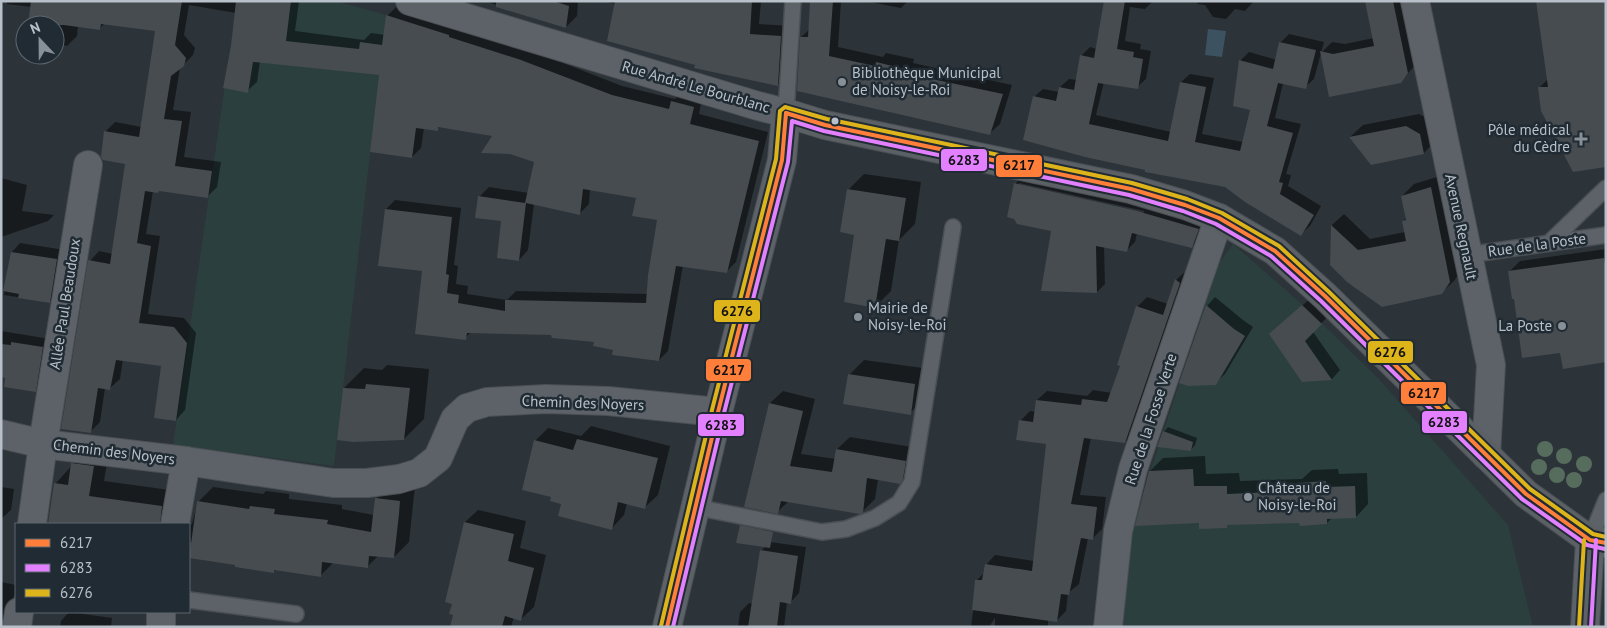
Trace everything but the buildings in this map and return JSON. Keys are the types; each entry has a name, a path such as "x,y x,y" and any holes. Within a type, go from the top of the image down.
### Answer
{"street":[{"name":"Rue André Le Bourblanc","path":"410,1 825,125 1131,189 1185,205 1219,218 1275,251 1325,296 1526,494 1598,542"},
{"name":"Avenue Regnault","path":"1415,1 1490,366 1486,455"},
{"path":"667,627 718,412 782,160 786,113"},
{"name":"Allée Paul Beaudoux","path":"32,523 42,444 88,165"},
{"name":"Rue de la Fosse Verte","path":"1108,627 1118,531 1132,469 1219,218"},
{"name":"Chemin des Noyers","path":"1,434 42,444 186,461 333,483 367,483 399,479 419,473 438,458 454,419 468,408 487,402 546,399 608,401 718,412"},
{"name":"Chemin des Noyers","path":"175,523 186,461"},
{"path":"1586,627 1598,542"},
{"path":"17,627 19,613"},
{"path":"161,613 161,627"}],"lane":[{"path":"786,113 793,1"},
{"path":"1549,243 1606,188"},
{"path":"695,506 822,532 846,530 875,518 899,503 912,482 953,227"},
{"name":"Rue de la Poste","path":"1467,255 1606,235"},
{"path":"1598,542 1606,500"},
{"path":"190,600 296,614"}],"green space":[{"path":"237,1 336,1 386,15 334,466 173,445"},
{"path":"1233,244 1303,305 1379,379 1508,525 1533,627 1123,627 1133,524 1219,263"}],"water":[{"path":"1208,29 1226,31 1222,57 1205,55"}],"transit line":[{"name":"6276","path":"661,626 712,410 776,159 780,111 785,107 827,119 1132,183 1187,199 1222,213 1279,246 1329,292 1530,489 1593,534 1606,537"},
{"name":"6217","path":"786,113 825,125 1131,189 1185,205 1219,218 1275,251 1325,296 1526,494 1590,540 1606,543"},
{"name":"6217","path":"667,627 718,412 782,160 786,113"},
{"name":"6283","path":"673,627 724,413 788,162 792,121 824,131 1129,195 1183,211 1216,224 1271,256 1321,301 1522,499 1587,545 1605,549"},
{"name":"6276","path":"1579,627 1584,540"},
{"name":"6283","path":"1591,627 1596,540"}],"place":[{"name":"Bibliothèque Municipal de Noisy-le-Roi","path":"842,82"},
{"name":"Pôle médical du Cèdre","path":"1581,139"},
{"name":"Mairie de Noisy-le-Roi","path":"858,317"},
{"name":"La Poste","path":"1562,326"},
{"name":"Château de Noisy-le-Roi","path":"1248,497"}]}
